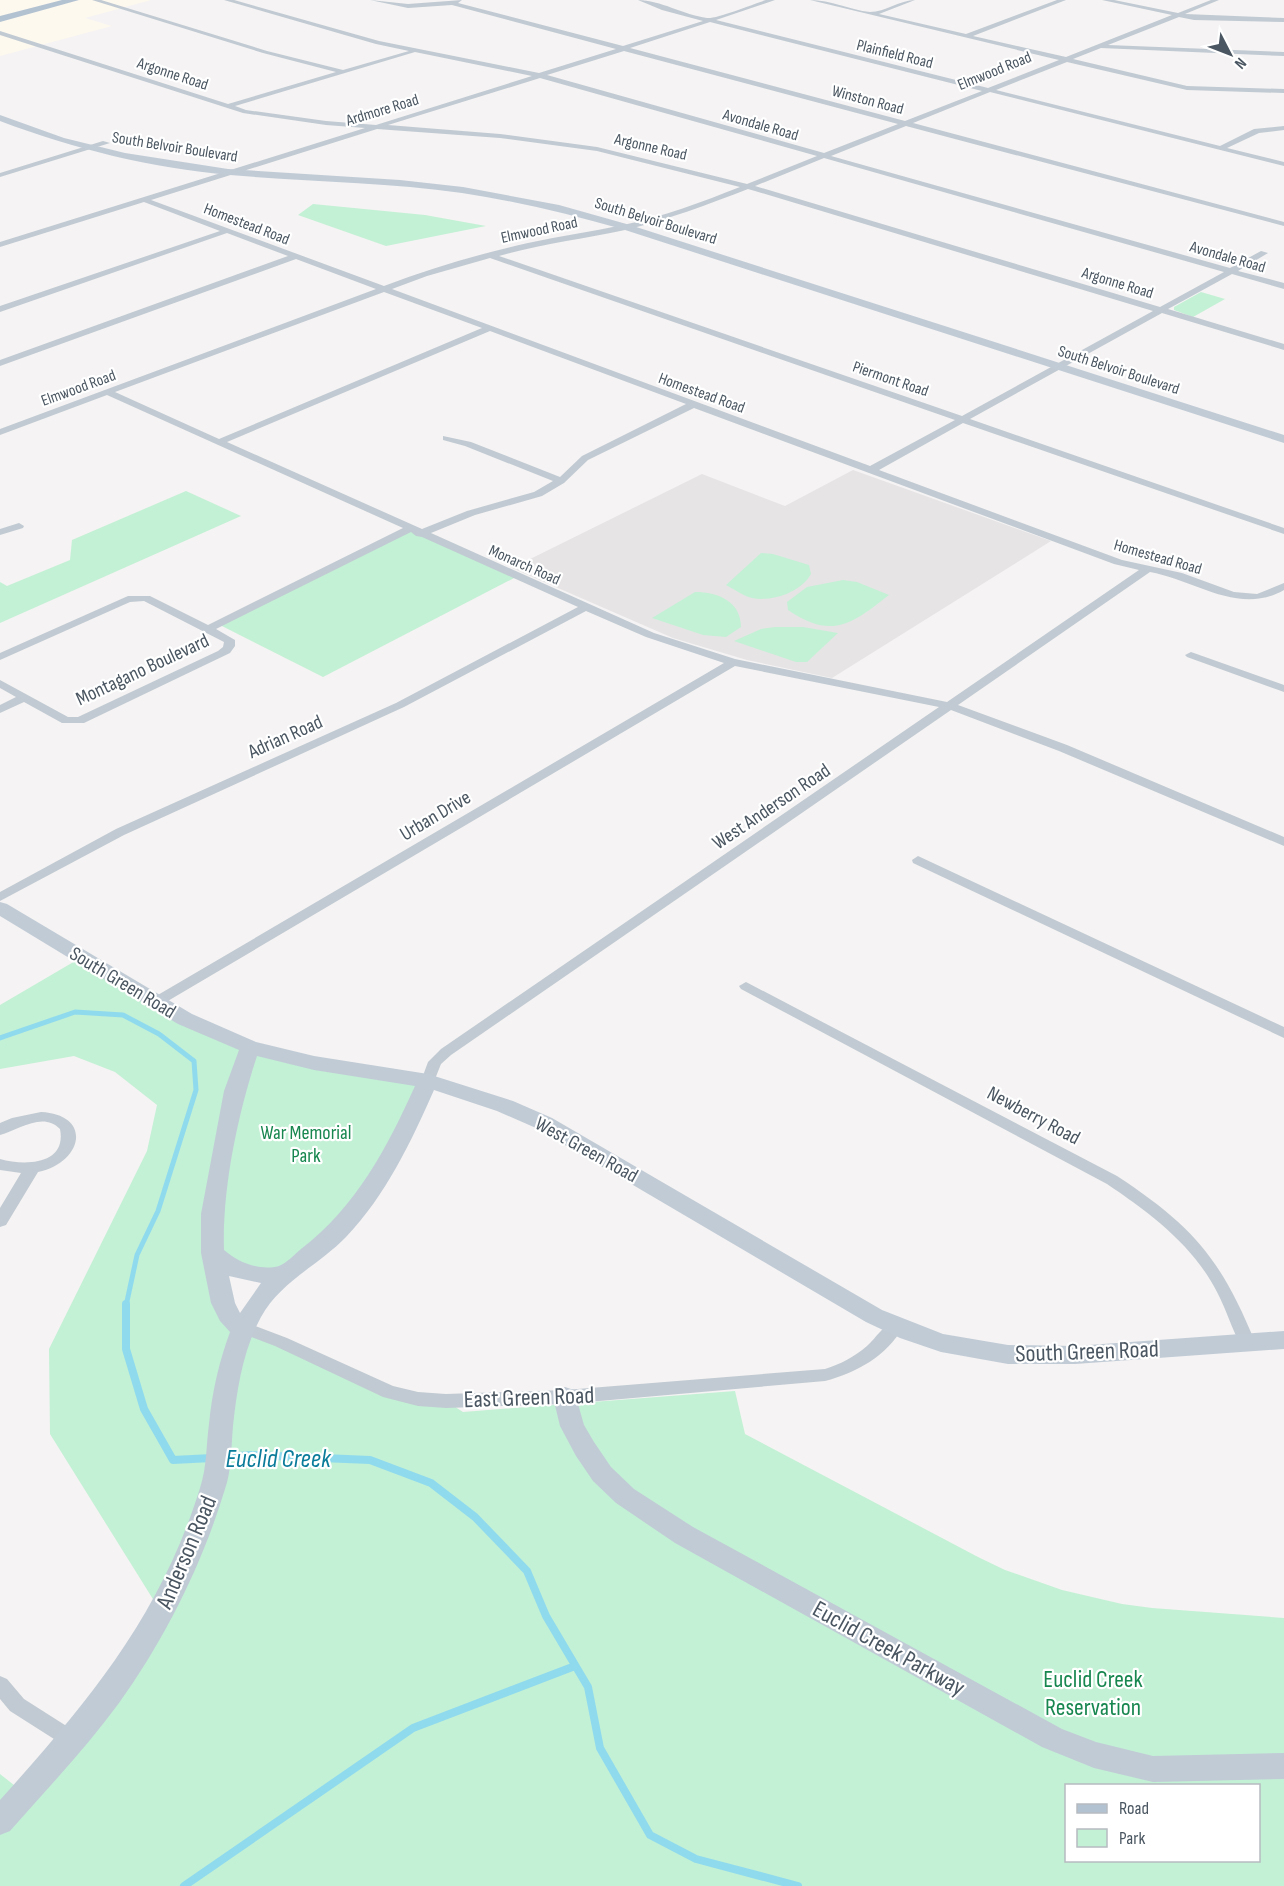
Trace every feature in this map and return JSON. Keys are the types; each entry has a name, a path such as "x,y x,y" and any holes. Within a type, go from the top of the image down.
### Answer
{"main road":[{"path":"0,19 74,0"}],"street":[{"path":"95,0 265,52 342,72"},
{"name":"Avondale Road","path":"227,0 414,51 490,64 539,76 1284,286"},
{"name":"Winston Road","path":"373,0 408,6 456,2 624,49 1284,224"},
{"name":"Plainfield Road","path":"641,0 664,9 710,21 1284,164"},
{"name":"Ardmore Road","path":"0,245 539,76 772,0"},
{"path":"813,0 1187,88 1284,91"},
{"path":"872,14 912,0"},
{"path":"967,36 1063,0"},
{"path":"1105,0 1177,16 1284,20"},
{"name":"Elmwood Road","path":"0,432 424,274 529,245 626,227 748,187 1216,0"},
{"name":"Argonne Road","path":"0,33 228,107 291,119 500,136 597,149 648,160 748,187 1284,347"},
{"path":"1101,47 1284,54"},
{"path":"228,107 414,51"},
{"name":"South Belvoir Boulevard","path":"0,108 106,143 195,160 486,185 577,202 1284,426"},
{"name":"South Belvoir Boulevard","path":"0,118 90,148 125,156 228,172 400,183 463,190 559,208 626,227 1284,439"},
{"path":"1221,148 1257,131 1284,128"},
{"path":"0,175 106,143"},
{"name":"Homestead Road","path":"142,199 488,330 1118,562 1177,575 1233,596 1256,599 1275,593 1284,586"},
{"path":"0,309 226,231"},
{"path":"870,471 1264,253"},
{"name":"Piermont Road","path":"488,255 1284,531"},
{"path":"0,363 294,257"},
{"path":"219,442 488,330"},
{"name":"Monarch Road","path":"106,392 650,635 732,662 951,706 1063,748 1284,842"},
{"name":"Montagano Boulevard","path":"208,629 415,531 538,494 561,481 585,458 692,405"},
{"path":"446,438 468,444 561,481"},
{"path":"0,532 19,526"},
{"name":"West Anderson Road","path":"428,1081 435,1062 446,1052 1146,570"},
{"path":"0,657 128,599 138,597 146,598 208,629"},
{"name":"Adrian Road","path":"0,897 120,832 400,705 585,607"},
{"name":"Montagano Boulevard","path":"23,698 66,721 80,721 91,717 228,650 229,640 208,629"},
{"path":"1191,655 1284,689"},
{"name":"Urban Drive","path":"156,1002 732,662"},
{"path":"0,683 23,698"},
{"path":"0,709 23,698"},
{"path":"918,860 1284,1033"},
{"name":"South Green Road","path":"0,908 186,1019 250,1047"},
{"name":"Newberry Road","path":"746,986 1112,1180 1138,1197 1181,1232 1202,1255 1224,1291 1247,1342"},
{"name":"West Green Road","path":"250,1047 315,1063 428,1081 505,1106 544,1123 894,1327"},
{"name":"East Green Road","path":"250,1047 235,1091 212,1214 213,1253 228,1315 244,1328 281,1342 389,1392 418,1399 446,1401 565,1398 840,1372 861,1361 894,1327"},
{"name":"Anderson Road","path":"0,1821 72,1740 134,1659 161,1611 182,1568 214,1486 229,1375 244,1328 266,1293 330,1238 360,1207 388,1164 428,1081"},
{"path":"0,1130 15,1121 33,1116 56,1119 66,1126 69,1143 62,1154 49,1163 32,1169 14,1169 0,1164"},
{"path":"0,1221 32,1169"},
{"path":"213,1253 220,1260 237,1269 260,1276 292,1271"},
{"name":"South Green Road","path":"894,1327 956,1347 1032,1357 1284,1340"},
{"name":"Euclid Creek Parkway","path":"565,1398 572,1426 585,1449 603,1474 625,1496 684,1535 1052,1738 1094,1755 1153,1769 1284,1766"},
{"path":"0,1684 16,1705 72,1740"}],"shaded area":[{"path":"0,0 151,0 85,18 112,26 0,56"},
{"path":"853,470 1051,541 832,678 747,660 673,638 512,568 702,474 785,506"}],"green space":[{"path":"313,204 425,215 486,226 386,246 298,215"},
{"path":"1201,292 1225,299 1193,317 1174,310 1174,307"},
{"path":"186,491 241,516 0,623 0,582 7,586 70,560 72,540"},
{"path":"409,529 516,577 323,677 218,624"},
{"path":"761,553 773,554 809,565 811,574 801,586 777,597 760,599 749,597 726,585"},
{"path":"843,580 857,582 889,595 864,614 841,625 817,624 788,610 787,602 807,587"},
{"path":"695,592 720,596 727,600 737,611 741,627 726,637 703,635 652,618"},
{"path":"803,627 838,633 807,662 796,662 734,641 761,629"},
{"path":"82,957 250,1047 428,1081 378,1181 275,1275 220,1260 228,1315 389,1392 446,1401 463,1412 735,1391 745,1434 1005,1570 1062,1590 1122,1604 1284,1618 1284,1886 0,1886 0,1774 24,1793 161,1612 50,1434 49,1349 147,1151 157,1105 115,1072 74,1056 0,1069 0,1005"}],"waterway":[{"name":"Euclid Creek","path":"0,1038 75,1012 123,1015 159,1034 194,1061 196,1090 158,1211 137,1255 126,1306"},
{"name":"Euclid Creek","path":"126,1306 126,1349 144,1409 173,1460 212,1458"},
{"name":"Euclid Creek","path":"225,1457 251,1455 370,1460 431,1483 475,1517 527,1571 546,1616 588,1687 600,1748 650,1835 696,1859 798,1886"},
{"path":"184,1886 413,1728 575,1666"}],"park label":[{"name":"War Memorial Park","path":"306,1144"},
{"name":"Euclid Creek Reservation","path":"1093,1693"}]}
